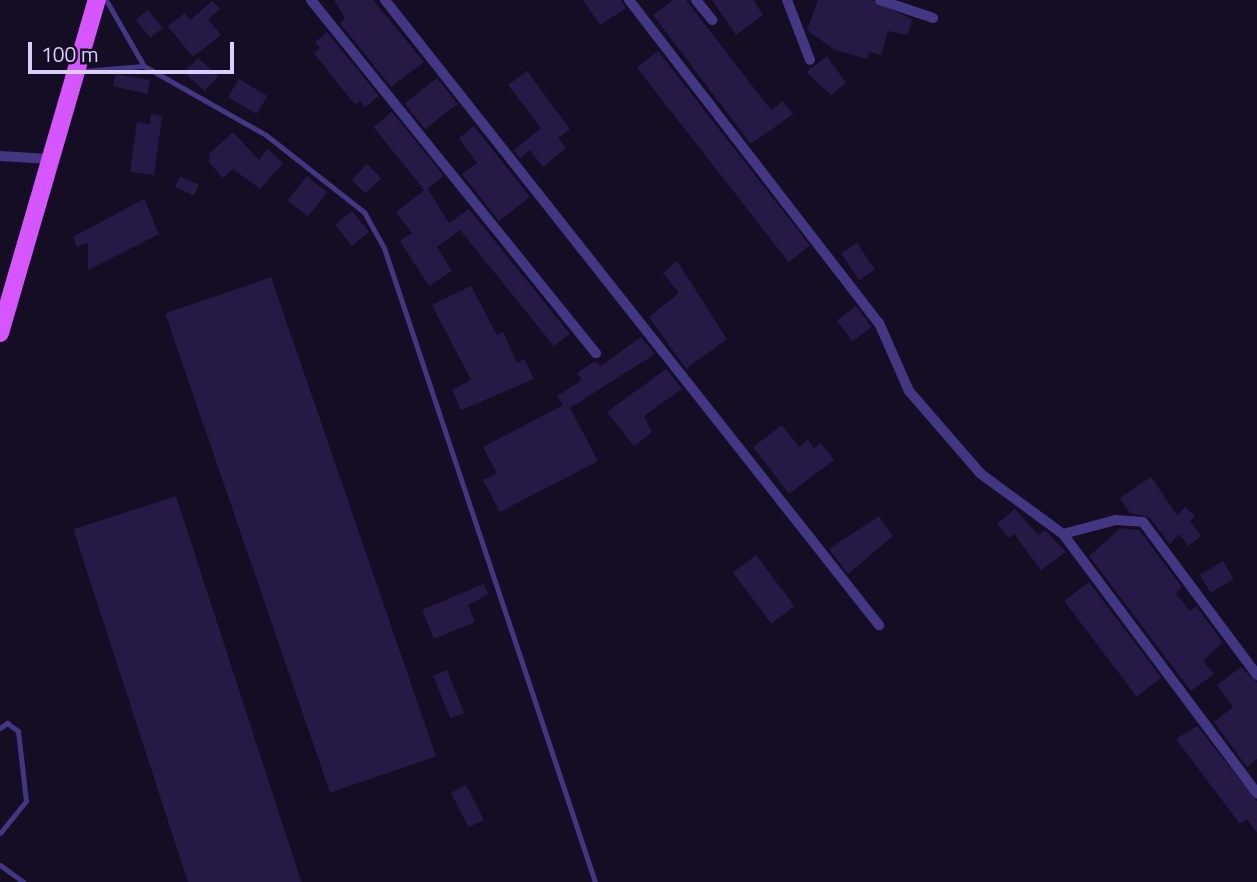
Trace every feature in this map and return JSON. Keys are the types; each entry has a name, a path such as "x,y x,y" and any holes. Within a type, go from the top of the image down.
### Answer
{"main road":[{"path":"0,332 97,0"}],"street":[{"path":"311,0 596,354"},
{"path":"385,0 879,625"},
{"path":"629,0 879,323 909,391 981,474 1063,534 1257,793"},
{"path":"696,0 712,20"},
{"path":"787,0 810,60"},
{"path":"880,0 933,18"},
{"path":"0,156 50,159"},
{"path":"1063,534 1116,520 1143,522 1257,675"}],"lane":[{"path":"106,0 144,66"},
{"path":"76,72 108,65 144,66 266,135 364,212 384,248 595,882"},
{"path":"0,728 7,723 18,731 26,801 0,832"},
{"path":"0,875 2,867 23,882"}],"building":[{"path":"334,0 373,0 424,62 391,87 340,23 345,18"},
{"path":"583,0 621,0 626,8 600,25"},
{"path":"673,0 686,0 771,110 783,101 793,114 751,144 653,15"},
{"path":"712,0 753,0 763,15 736,35"},
{"path":"818,0 872,0 912,19 908,35 888,31 881,55 869,52 867,59 835,50 807,30"},
{"path":"212,1 220,9 208,19 221,35 193,57 168,26 185,13 190,20"},
{"path":"148,10 163,28 151,38 136,20"},
{"path":"327,32 379,96 365,107 360,101 355,105 314,53 320,48 315,42"},
{"path":"658,51 810,246 789,262 637,68"},
{"path":"827,56 846,83 831,95 806,72"},
{"path":"198,58 218,76 205,91 185,73"},
{"path":"527,71 570,129 558,138 566,148 543,167 530,150 520,158 514,150 541,128 508,85"},
{"path":"116,74 150,80 147,94 113,86"},
{"path":"437,78 457,104 425,129 405,103"},
{"path":"239,79 267,96 256,114 228,97"},
{"path":"392,112 444,176 425,191 373,127"},
{"path":"151,114 162,116 154,175 130,172 137,122 150,124"},
{"path":"474,126 530,197 499,221 462,174 477,163 459,138"},
{"path":"233,132 259,160 268,149 283,163 260,189 233,169 223,178 209,162 209,154"},
{"path":"367,164 381,178 366,194 351,180"},
{"path":"180,176 199,185 194,196 175,187"},
{"path":"307,176 327,192 308,216 287,200"},
{"path":"427,188 449,223 469,209 570,334 554,346 460,230 437,247 452,271 429,286 400,241 412,233 396,212"},
{"path":"144,199 159,234 88,270 88,243 77,247 73,237"},
{"path":"352,211 369,232 352,246 335,225"},
{"path":"857,243 875,270 859,280 841,254"},
{"path":"677,261 727,339 686,369 649,317 679,293 663,273"},
{"path":"271,277 436,756 330,793 165,313"},
{"path":"471,286 497,335 503,332 517,363 524,359 534,379 461,410 452,390 471,380 432,305"},
{"path":"856,306 872,327 852,341 837,320"},
{"path":"641,337 655,354 570,408 598,461 500,512 483,480 497,473 483,447 563,405 557,396 582,380 577,373 595,361 601,366"},
{"path":"666,369 682,389 644,416 652,432 634,446 607,412"},
{"path":"782,425 799,447 808,440 814,448 821,443 834,460 789,494 753,447"},
{"path":"1151,477 1177,515 1185,507 1195,516 1190,521 1201,536 1188,546 1179,534 1170,544 1149,517 1130,513 1120,498"},
{"path":"176,496 301,882 188,882 73,529"},
{"path":"1015,509 1038,535 1045,530 1066,552 1041,570 1014,534 1009,538 997,524"},
{"path":"879,516 893,536 848,574 829,549"},
{"path":"1121,528 1139,530 1182,587 1176,594 1190,611 1196,606 1223,642 1203,661 1214,674 1191,691 1089,556"},
{"path":"756,555 795,606 771,624 733,572"},
{"path":"1223,561 1234,579 1211,593 1200,575"},
{"path":"1089,582 1161,678 1136,696 1064,601"},
{"path":"483,584 489,594 468,605 475,622 434,639 422,610"},
{"path":"1241,667 1257,683 1257,759 1247,767 1214,722 1233,707 1217,685"},
{"path":"447,670 464,713 450,718 433,676"},
{"path":"1197,726 1257,801 1257,833 1247,819 1240,824 1176,739"},
{"path":"466,785 484,820 469,827 451,793"}]}
